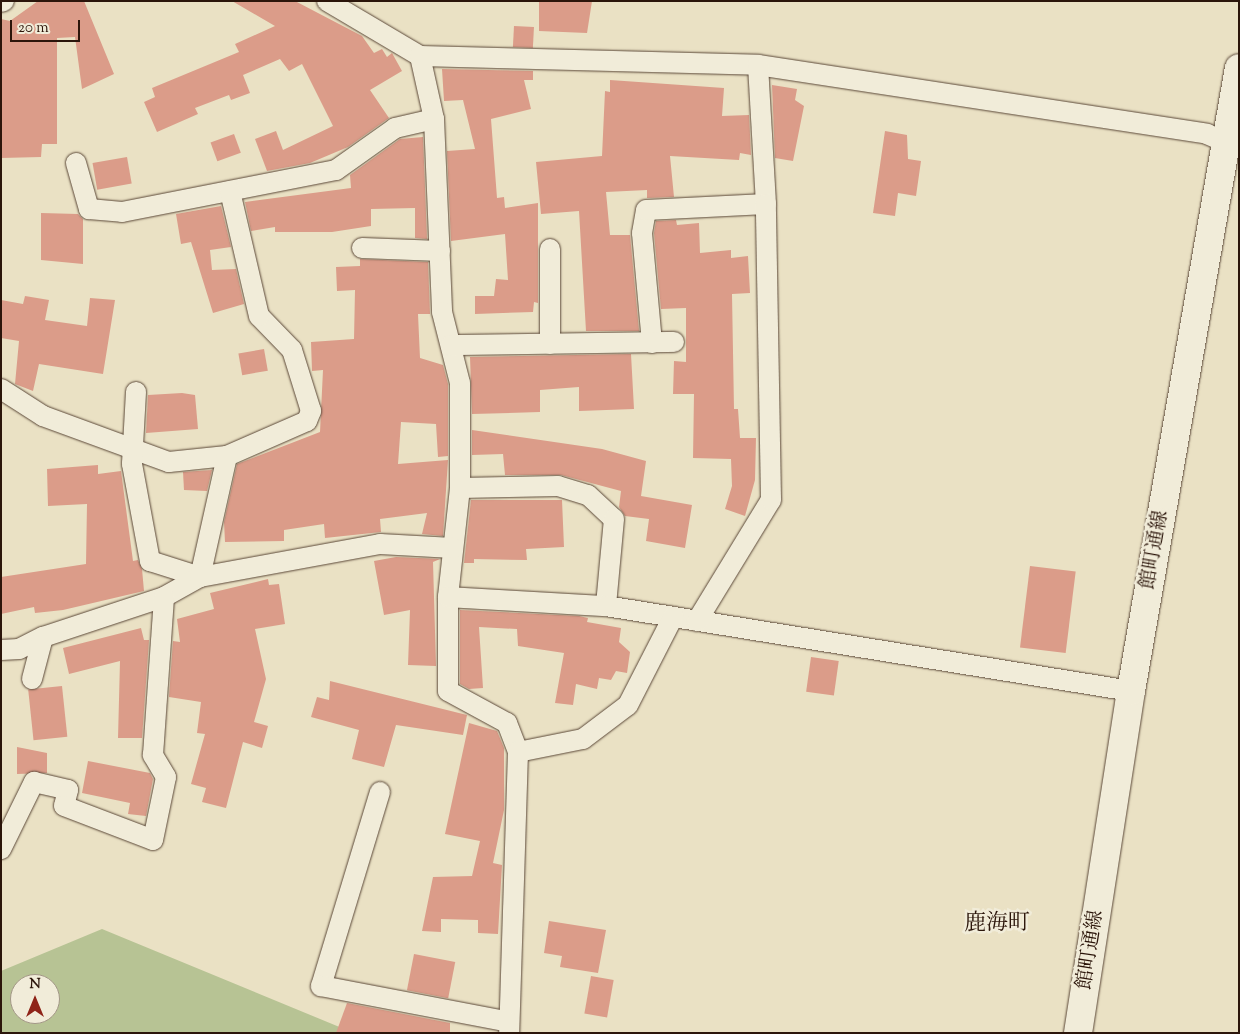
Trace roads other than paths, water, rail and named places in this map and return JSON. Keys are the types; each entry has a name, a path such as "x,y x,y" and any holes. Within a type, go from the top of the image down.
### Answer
{"main road":[{"name":"館町通線","path":"1078,1033 1131,691 1239,68"}],"street":[{"path":"327,1 420,56 758,65 1207,134 1226,142"},
{"path":"380,792 321,986 509,1028 518,752 507,723 448,691 448,597 460,488 460,383 442,312 434,120 420,56"},
{"path":"697,621 772,500 766,204 758,65"},
{"path":"76,163 89,209 122,212 336,170 395,128 434,120"},
{"path":"1,389 43,416 133,447 169,462 227,456 306,421 311,410 292,350 259,316 230,190"},
{"path":"652,343 642,233 646,210 766,204"},
{"path":"362,248 440,251"},
{"path":"550,249 550,344"},
{"path":"450,345 674,342"},
{"path":"136,392 133,447 150,561 200,577"},
{"path":"200,577 227,456"},
{"path":"460,488 558,486 588,495 614,519 606,606"},
{"path":"1,650 19,649 42,637 164,596 200,577 380,544 453,548"},
{"path":"1,849 34,782 68,790 64,806 153,840 166,778 153,755 164,596"},
{"path":"448,597 606,606 1131,691"},
{"path":"518,752 582,739 628,705 673,617"},
{"path":"32,679 42,637"}],"district":[{"name":"鹿海町","path":"997,925"}]}
